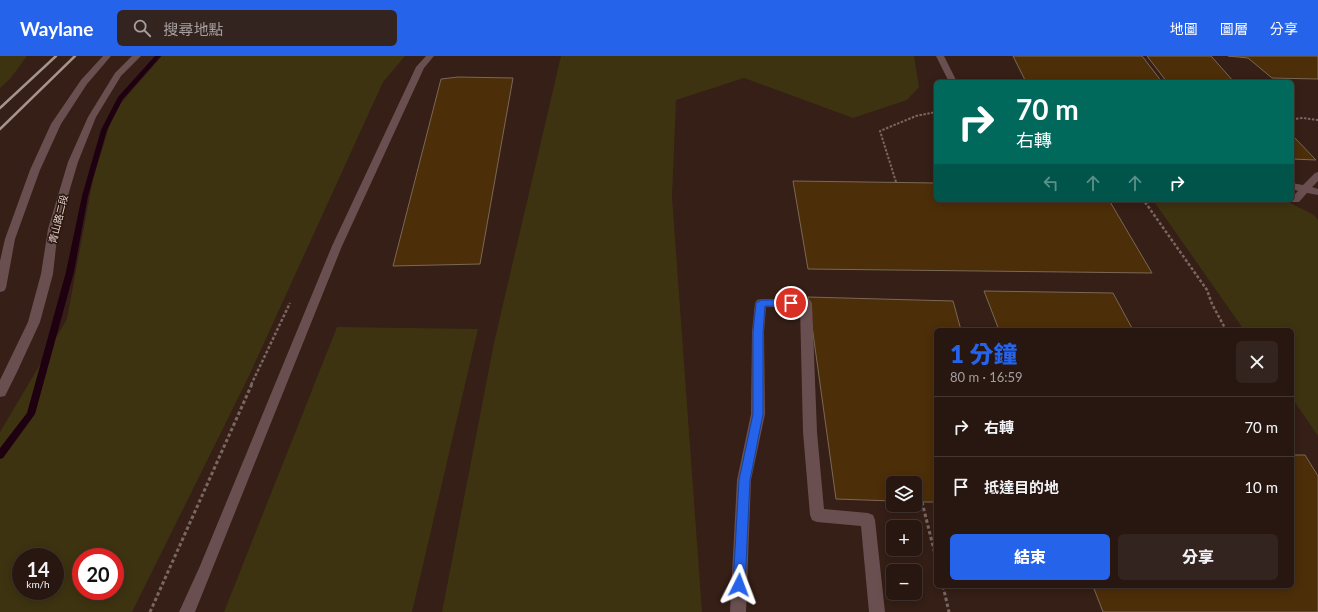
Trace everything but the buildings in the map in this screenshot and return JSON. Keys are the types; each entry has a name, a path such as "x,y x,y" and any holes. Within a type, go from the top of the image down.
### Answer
{"street":[{"path":"0,288 10,239 35,170 56,124 84,82 108,56"},
{"name":"青山路二段","path":"0,392 34,322 47,274 53,230 73,162 92,117 118,75 137,56"},
{"path":"188,612 337,246 420,67 430,56"},
{"path":"940,56 951,80"},
{"path":"1295,200 1318,175"},
{"path":"1294,186 1318,192"},
{"path":"738,612 744,480 758,414 758,332 761,303 806,303 810,432 817,515 868,520 877,612"}],"path":[{"path":"896,182 880,130 909,119 934,112"},
{"path":"1294,119 1318,120"},
{"path":"1145,202 1207,290 1212,304 1225,328"},
{"path":"922,502 934,550"},
{"path":"944,588 950,612"}],"shaded area":[{"path":"0,56 27,56 10,79 0,88"},
{"path":"162,56 405,56 383,82 248,378 132,612 0,612 0,432 67,319 93,179 114,111"},
{"path":"561,56 914,56 919,87 907,100 853,118 744,78 676,100 672,197 702,612 442,612 494,343"},
{"path":"1154,202 1288,202 1314,215 1318,220 1318,436 1294,401 1294,328 1243,328"},
{"path":"337,327 478,329 412,612 224,612"}],"waterway":[{"path":"0,455 31,414 70,272 85,196 104,130 120,98 158,56"}],"railway":[{"path":"0,108 56,56"},
{"path":"0,129 75,56"}],"route":[{"path":"739,585 744,480 758,414 758,332 761,303 791,303"}]}
